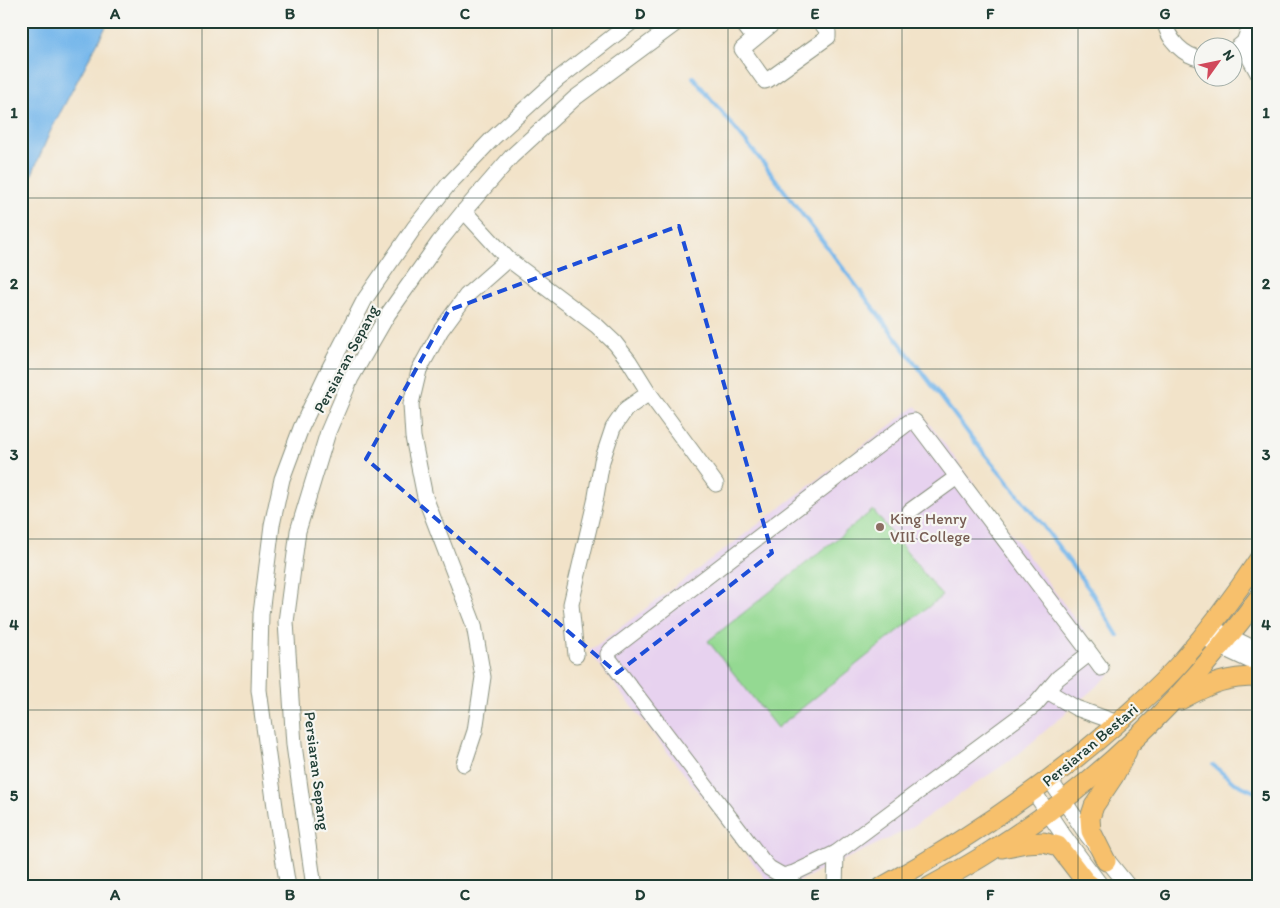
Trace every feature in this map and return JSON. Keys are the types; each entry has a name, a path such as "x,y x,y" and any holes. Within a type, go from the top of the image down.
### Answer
{"main road":[{"name":"Persiaran Bestari","path":"882,887 979,829 1034,792 1118,723 1165,679 1206,631 1259,559"},
{"name":"Persiaran Bestari","path":"929,887 994,849 1048,812 1131,742 1170,704 1225,642 1259,597"},
{"path":"1170,704 1208,684 1222,680 1259,677"},
{"path":"1106,861 1091,831 1090,818 1094,806 1114,776 1131,742"},
{"path":"994,849 1026,843 1044,842 1058,846 1085,881 1093,887"}],"street":[{"name":"Persiaran Sepang","path":"288,887 259,690 261,614 272,525 282,479 301,428 328,368 365,299 414,228 448,185 493,138 558,79 633,21"},
{"name":"Persiaran Sepang","path":"314,887 294,745 286,622 298,531 328,432 351,378 388,314 439,242 464,211 511,157 575,98 678,21"},
{"path":"741,21 764,27"},
{"path":"764,27 742,49 763,78 768,80 828,36 828,32 820,21"},
{"path":"1165,21 1170,38 1178,47 1192,55"},
{"path":"1252,21 1244,42 1259,76"},
{"path":"1242,64 1259,76"},
{"path":"464,211 508,259 597,326 615,343 716,484"},
{"path":"464,764 474,732 483,677 474,625 425,497 413,436 411,404 419,370 441,330 466,296 508,259"},
{"path":"576,655 571,604 595,502 602,462 613,428 626,409 649,392"},
{"path":"1090,653 1058,678 1035,705 836,853 794,873 782,876 769,868 609,659 608,654 909,422 914,421 918,425 1090,653 1101,668"},
{"path":"910,511 957,477"},
{"path":"1206,631 1259,665"},
{"path":"1225,642 1259,651"},
{"path":"1047,691 1076,708 1118,723"},
{"path":"1050,780 1106,861 1129,887"},
{"path":"1034,792 1102,887"},
{"path":"835,887 836,853"}],"highlighted area":[{"path":"679,226 772,553 617,673 366,459 449,310"}],"shaded area":[{"name":"King Henry VIII College","path":"916,406 1114,671 1015,757 909,829 786,887 772,887 589,651"}],"green space":[{"path":"873,510 942,596 777,728 708,641"}],"water":[{"path":"21,21 109,21 50,132 21,200"}],"waterway":[{"path":"693,77 764,164 975,442 1042,524 1092,593 1118,636"},
{"path":"1213,765 1233,782 1259,794"}],"place":[{"name":"King Henry VIII College","path":"880,527"}]}
